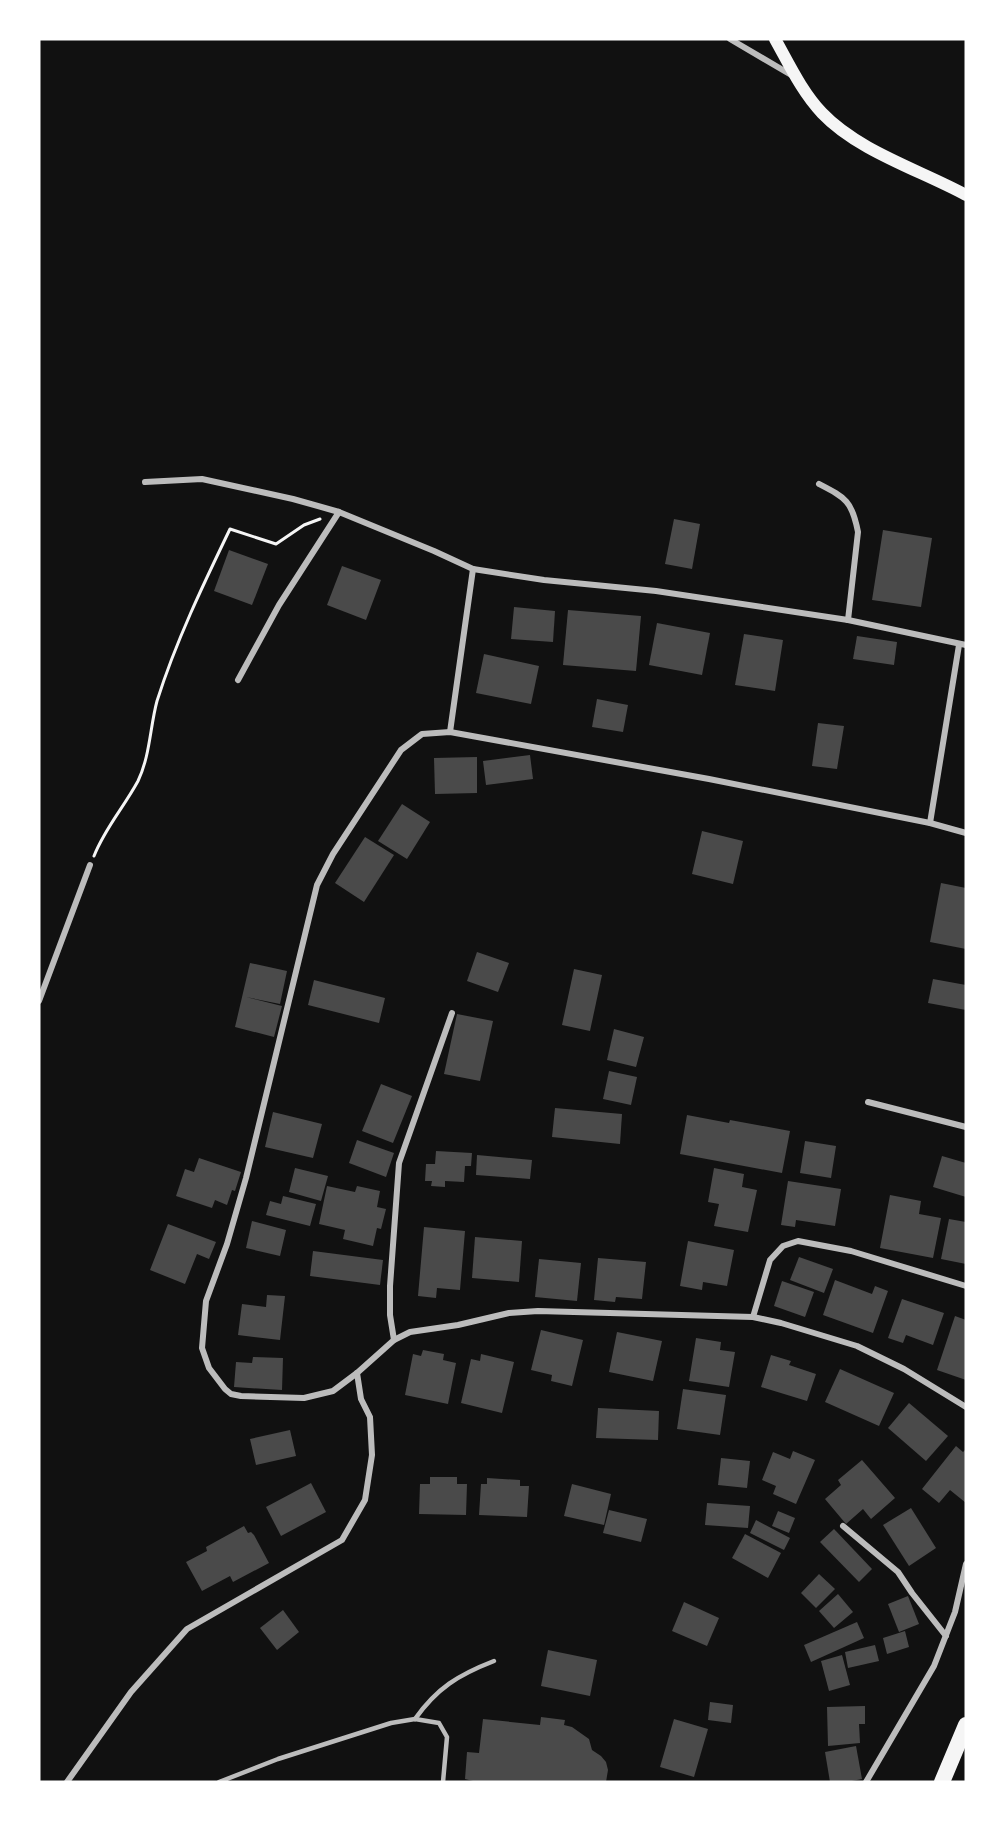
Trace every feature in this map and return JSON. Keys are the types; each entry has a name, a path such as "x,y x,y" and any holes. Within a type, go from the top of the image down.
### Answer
{"highway":[{"path":"942,1782 966,1725"}],"main road":[{"path":"775,39 796,78 821,112 845,132 881,153 966,195"}],"street":[{"path":"730,39 796,78"},
{"path":"145,482 202,479 293,499 339,512 473,569 544,580 656,591 849,620 962,645 930,823"},
{"path":"819,484 839,494 850,504 855,518 858,532 849,620"},
{"path":"238,680 279,605 339,512"},
{"path":"450,732 473,569"},
{"path":"966,833 930,823 709,779 450,732 422,734 401,750 324,869 317,885 244,1188 206,1301 202,1348 209,1368 231,1394 304,1398 333,1391 394,1340 410,1332 458,1325 509,1313 538,1311 753,1317 857,1346 913,1374 966,1407"},
{"path":"39,1001 90,865"},
{"path":"394,1340 390,1315 390,1286 399,1164 452,1012"},
{"path":"868,1102 966,1127"},
{"path":"753,1317 770,1260 783,1246 798,1241 851,1251 966,1286"},
{"path":"67,1782 131,1692 187,1629 342,1540 365,1500 372,1455 370,1417 361,1399 357,1372"},
{"path":"843,1526 898,1572 946,1636"},
{"path":"866,1782 934,1666 955,1612 966,1564"}],"lane":[{"path":"415,1719 428,1700 451,1681 494,1661"},
{"path":"219,1782 327,1743 391,1723 415,1719 439,1723 447,1737 443,1782"}],"path":[{"path":"90,865 101,837 138,780 147,752 157,703 178,644 230,529 276,544 304,525 339,512"}],"building":[{"path":"674,519 700,524 692,569 665,564"},
{"path":"883,530 932,538 921,607 872,600"},
{"path":"229,550 268,564 252,605 214,591"},
{"path":"342,566 381,580 366,620 327,605"},
{"path":"514,607 555,611 553,642 511,639"},
{"path":"568,610 641,616 636,671 563,665"},
{"path":"657,623 710,633 702,675 649,665"},
{"path":"744,634 783,640 775,691 735,685"},
{"path":"857,636 897,642 894,665 853,659"},
{"path":"484,654 539,666 531,704 476,693"},
{"path":"597,699 628,705 623,732 592,727"},
{"path":"818,723 844,726 837,769 812,766"},
{"path":"530,755 533,779 486,785 483,761"},
{"path":"477,757 477,793 435,794 434,758"},
{"path":"402,804 430,822 407,859 378,841"},
{"path":"702,831 743,841 733,884 692,874"},
{"path":"365,837 394,855 364,902 335,883"},
{"path":"941,883 966,888 966,949 930,942"},
{"path":"477,952 509,963 498,992 467,981"},
{"path":"250,963 287,971 280,1004 246,997 282,1006 274,1037 235,1027"},
{"path":"574,969 602,975 590,1031 562,1025"},
{"path":"933,979 966,985 966,1010 928,1003"},
{"path":"314,980 385,998 379,1023 308,1005"},
{"path":"457,1014 493,1021 480,1081 444,1074"},
{"path":"614,1029 644,1037 636,1067 607,1060"},
{"path":"609,1071 637,1077 631,1105 603,1099"},
{"path":"381,1084 412,1096 393,1143 362,1131"},
{"path":"555,1108 622,1114 620,1144 552,1137"},
{"path":"273,1112 322,1124 313,1158 265,1147"},
{"path":"687,1115 790,1131 782,1173 680,1154"},
{"path":"357,1140 394,1153 386,1177 349,1163"},
{"path":"805,1141 836,1146 831,1178 800,1173"},
{"path":"436,1151 472,1153 471,1166 465,1166 464,1182 445,1181 445,1187 431,1186 432,1181 425,1181 426,1164 435,1164"},
{"path":"477,1155 532,1160 530,1179 476,1175"},
{"path":"942,1156 966,1163 966,1197 933,1187"},
{"path":"199,1158 241,1172 235,1191 232,1190 227,1205 215,1200 212,1208 176,1196 185,1169 194,1172"},
{"path":"295,1168 328,1176 321,1201 289,1192"},
{"path":"714,1168 744,1174 742,1187 757,1190 748,1232 714,1226 719,1204 708,1202"},
{"path":"788,1181 841,1189 835,1226 796,1220 795,1227 781,1225"},
{"path":"327,1186 355,1192 357,1186 380,1191 377,1207 386,1209 381,1229 377,1228 373,1246 343,1239 345,1230 319,1224"},
{"path":"890,1195 921,1201 919,1214 941,1218 933,1258 880,1248"},
{"path":"283,1196 316,1204 310,1226 266,1215 270,1201 281,1204"},
{"path":"949,1219 966,1222 966,1264 941,1259"},
{"path":"252,1221 286,1230 280,1256 246,1248"},
{"path":"168,1224 216,1242 209,1259 197,1254 185,1284 150,1270"},
{"path":"424,1227 465,1231 460,1290 437,1288 436,1298 418,1296"},
{"path":"475,1237 522,1241 519,1282 472,1278"},
{"path":"688,1241 734,1250 727,1286 703,1282 702,1290 680,1286"},
{"path":"313,1251 383,1260 380,1285 310,1276"},
{"path":"799,1257 833,1269 824,1293 790,1280"},
{"path":"598,1258 646,1262 642,1299 616,1297 615,1302 594,1300"},
{"path":"539,1259 581,1263 577,1301 535,1297"},
{"path":"835,1280 872,1294 875,1286 888,1291 873,1333 823,1315"},
{"path":"782,1281 814,1292 805,1317 774,1306"},
{"path":"267,1295 285,1296 280,1340 238,1335 242,1304 266,1307"},
{"path":"902,1299 944,1313 933,1345 906,1335 903,1343 888,1338"},
{"path":"955,1316 966,1320 966,1380 937,1370"},
{"path":"541,1330 583,1340 572,1386 551,1381 552,1375 531,1370"},
{"path":"617,1332 662,1341 653,1381 609,1372"},
{"path":"696,1338 721,1342 720,1350 735,1352 729,1387 689,1381"},
{"path":"423,1350 444,1354 443,1360 456,1363 448,1404 405,1395 413,1354 421,1356"},
{"path":"481,1354 514,1362 502,1413 461,1403 471,1359 480,1361"},
{"path":"771,1355 791,1361 789,1365 816,1374 807,1401 761,1387"},
{"path":"253,1357 283,1358 282,1390 234,1387 236,1362 252,1363"},
{"path":"840,1369 894,1393 879,1426 825,1402"},
{"path":"683,1389 726,1395 720,1435 677,1429"},
{"path":"909,1403 948,1436 926,1461 888,1428"},
{"path":"598,1408 659,1411 658,1440 596,1438"},
{"path":"290,1430 296,1456 256,1465 250,1439"},
{"path":"956,1446 963,1452 966,1449 966,1503 950,1490 939,1503 922,1489"},
{"path":"793,1451 815,1460 796,1504 773,1494 776,1486 762,1480 773,1452 790,1459"},
{"path":"721,1458 750,1461 747,1488 718,1485"},
{"path":"862,1460 895,1498 871,1519 863,1509 846,1524 825,1499 841,1485 838,1480"},
{"path":"430,1477 457,1477 457,1484 467,1484 466,1515 419,1514 420,1484 430,1484"},
{"path":"487,1478 520,1480 520,1486 529,1486 527,1517 479,1515 481,1484 487,1484"},
{"path":"311,1483 326,1512 281,1536 266,1507"},
{"path":"572,1484 611,1494 604,1525 564,1516"},
{"path":"707,1503 750,1506 748,1528 705,1525"},
{"path":"911,1508 936,1548 909,1566 883,1525"},
{"path":"609,1510 647,1519 641,1542 603,1533"},
{"path":"778,1511 795,1518 789,1533 772,1526"},
{"path":"756,1520 790,1538 784,1550 750,1533"},
{"path":"244,1526 248,1533 251,1532 254,1535 269,1563 233,1582 230,1576 202,1591 186,1562 207,1551 206,1547"},
{"path":"834,1529 872,1569 859,1582 820,1542"},
{"path":"745,1534 781,1553 768,1578 732,1558"},
{"path":"819,1574 835,1589 816,1608 801,1593"},
{"path":"838,1594 853,1612 834,1628 819,1611"},
{"path":"908,1596 919,1624 899,1632 888,1604"},
{"path":"684,1602 719,1618 707,1646 672,1631"},
{"path":"283,1610 299,1632 277,1650 260,1628"},
{"path":"857,1622 864,1638 811,1662 804,1645"},
{"path":"905,1631 909,1647 887,1654 883,1638"},
{"path":"875,1645 879,1661 848,1668 845,1652"},
{"path":"548,1650 597,1660 590,1696 541,1686"},
{"path":"842,1655 850,1685 829,1691 821,1661"},
{"path":"710,1702 733,1705 731,1723 708,1720"},
{"path":"865,1706 865,1724 859,1724 860,1743 828,1746 827,1707"},
{"path":"541,1717 565,1720 564,1725 572,1727 589,1739 592,1750 606,1762 608,1770 606,1782 477,1782 465,1779 467,1752 479,1753 483,1719 540,1725"},
{"path":"674,1719 708,1729 694,1777 660,1767"},
{"path":"856,1746 862,1779 830,1782 825,1752"}]}
